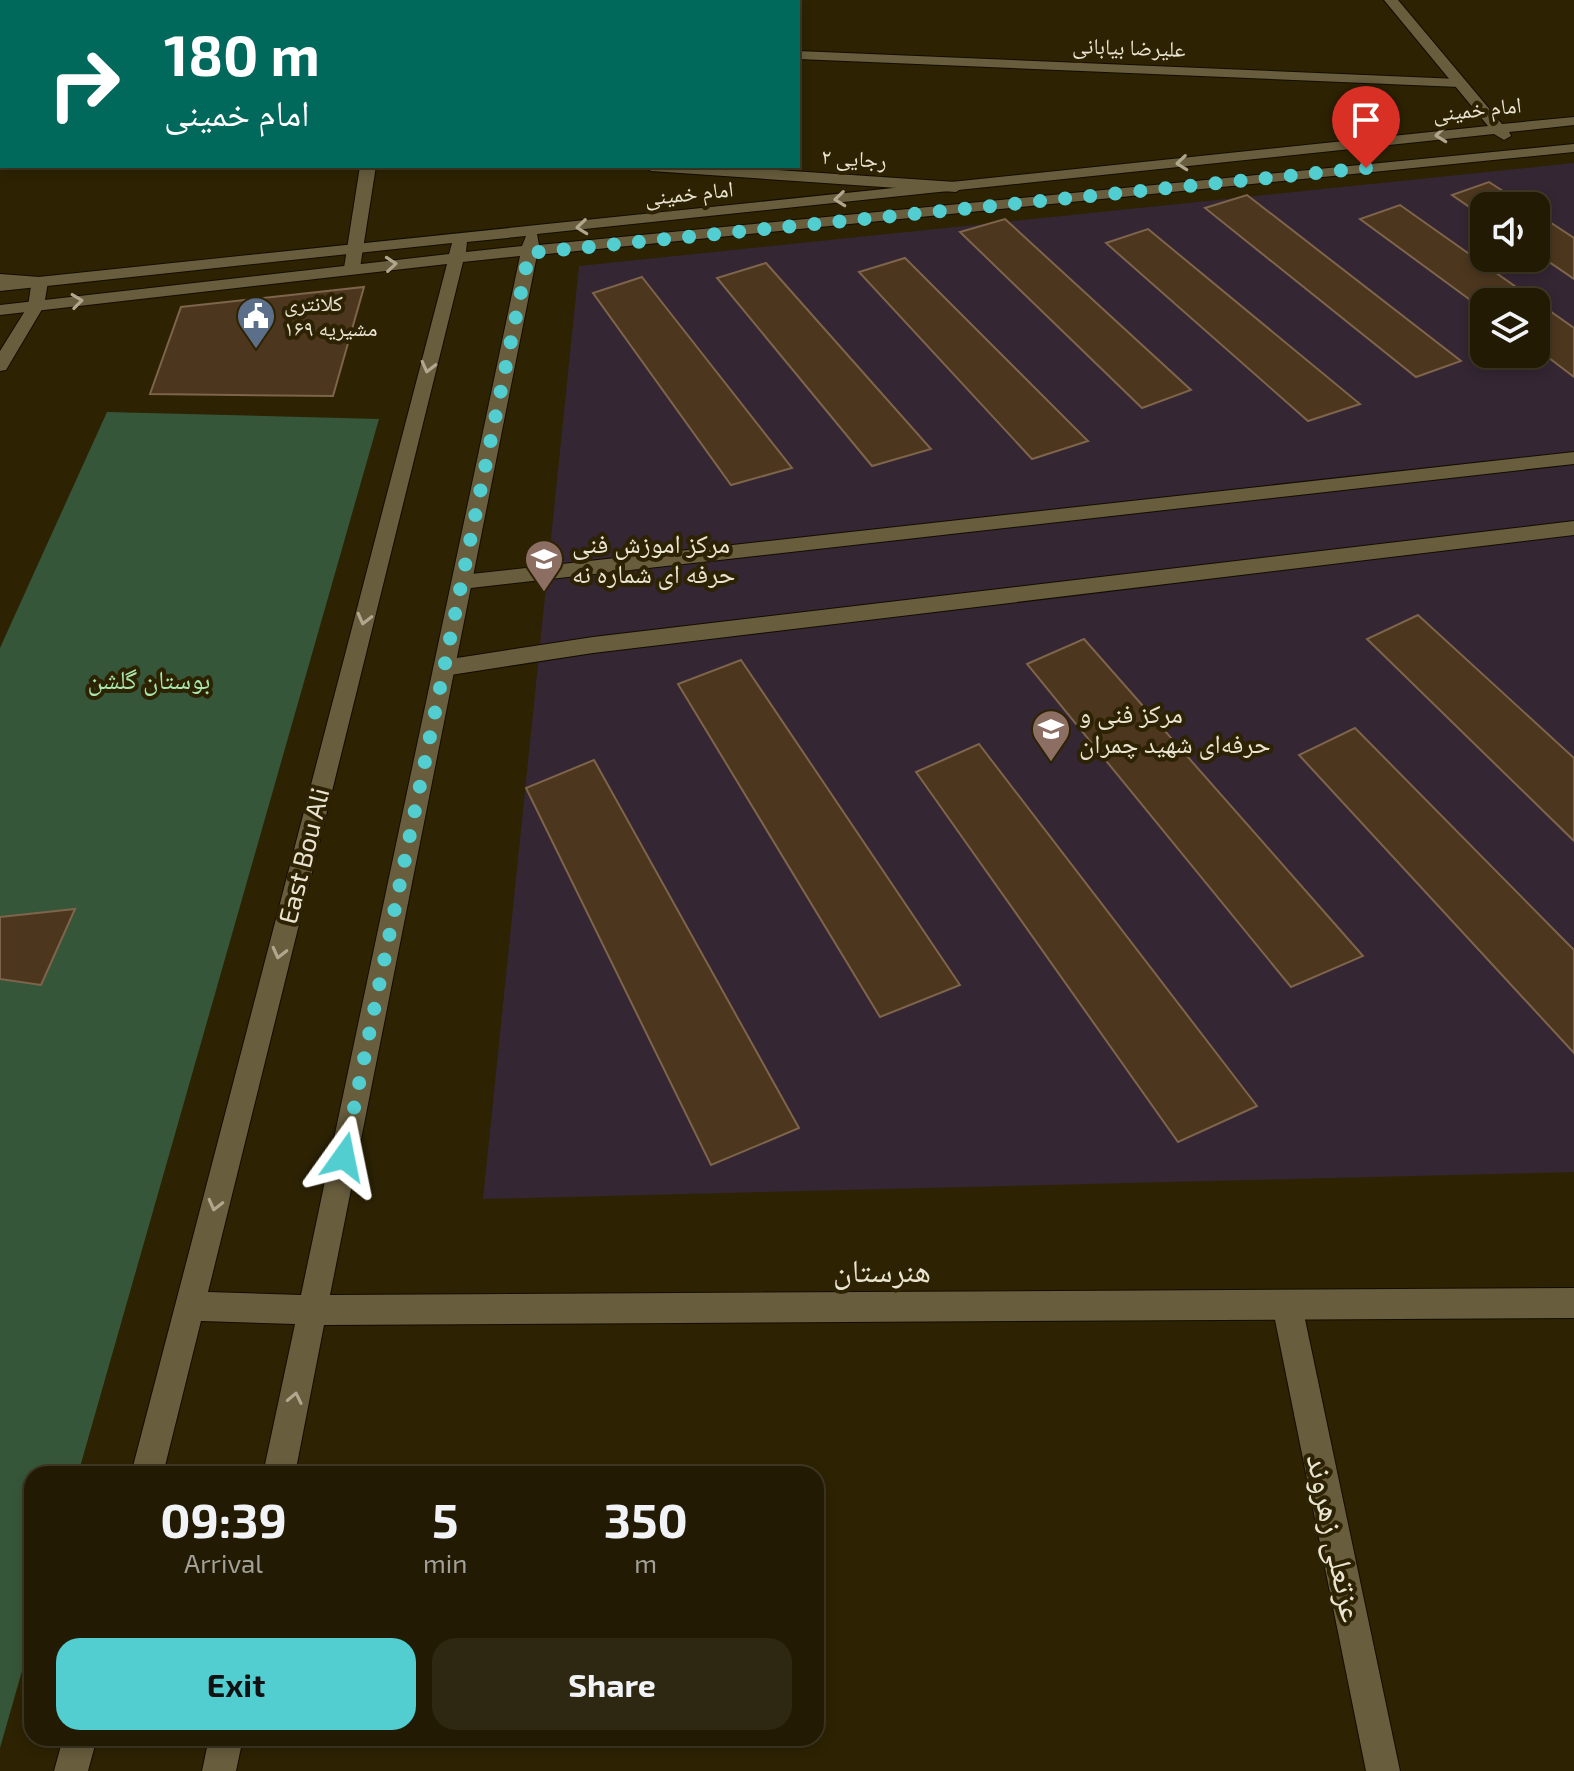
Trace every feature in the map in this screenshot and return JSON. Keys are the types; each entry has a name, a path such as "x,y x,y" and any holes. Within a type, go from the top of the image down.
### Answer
{"main road":[{"path":"1391,0 1519,153"},
{"name":"علیرضا بیابانی","path":"800,55 1459,83"},
{"name":"امام خمینی","path":"531,242 958,187 1574,121"},
{"name":"امام خمینی","path":"0,286 355,249 458,248 531,242 1574,148"},
{"path":"352,268 368,168"},
{"name":"رجایی ۲","path":"680,168 958,187"},
{"path":"281,1466 531,242"},
{"name":"امام خمینی","path":"0,310 352,268 458,248"},
{"name":"East Bou Ali","path":"149,1466 458,248"},
{"path":"0,279 40,282 36,306 0,366"},
{"path":"462,582 1574,458"},
{"path":"444,668 593,645 1574,528"},
{"name":"هنرستان","path":"190,1306 313,1310 1574,1303"},
{"name":"عزتعلی زهروند","path":"1287,1305 1383,1771"},
{"path":"71,1771 78,1746"},
{"path":"219,1771 224,1746"}],"shaded area":[{"name":"مرکز فنی و حرفه‌ای شهید چمران","path":"1574,163 1574,1172 483,1199 579,266"}],"green space":[{"name":"بوستان گلشن","path":"107,412 379,419 80,1466 24,1466 24,1664 0,1748 0,648"}],"building":[{"path":"1489,182 1504,192 1470,192 1470,207 1452,195"},
{"path":"1247,195 1461,361 1416,377 1205,208"},
{"path":"1400,205 1470,254 1470,272 1495,272 1517,288 1470,288 1470,300 1360,219"},
{"path":"1005,219 1191,390 1142,408 960,232"},
{"path":"1550,222 1574,238 1574,279 1550,263"},
{"path":"1148,229 1360,404 1308,421 1106,243"},
{"path":"905,258 1088,441 1032,459 859,272"},
{"path":"766,263 931,449 872,466 717,278"},
{"path":"642,277 792,468 731,485 593,293"},
{"name":"کلانتری ۱۶۹ مشیریه","path":"364,287 333,396 150,394 181,307"},
{"path":"1550,311 1574,328 1574,377 1550,359"},
{"path":"1418,615 1574,758 1574,841 1367,639"},
{"path":"1084,639 1363,956 1291,987 1027,664"},
{"path":"741,660 960,985 880,1017 678,684"},
{"path":"1355,728 1574,950 1574,1053 1299,755"},
{"path":"979,744 1257,1106 1178,1142 916,772"},
{"path":"594,760 799,1128 711,1165 526,788"},
{"path":"75,909 41,985 0,979 0,917"}],"place":[{"name":"کلانتری ۱۶۹ مشیریه","path":"256,350"},
{"name":"مرکز اموزش فنی حرفه ای شماره نه","path":"544,593"},
{"name":"مرکز فنی و حرفه‌ای شهید چمران","path":"1051,763"}],"route":[{"path":"344,1157 529,253 968,206 1366,168"}]}
